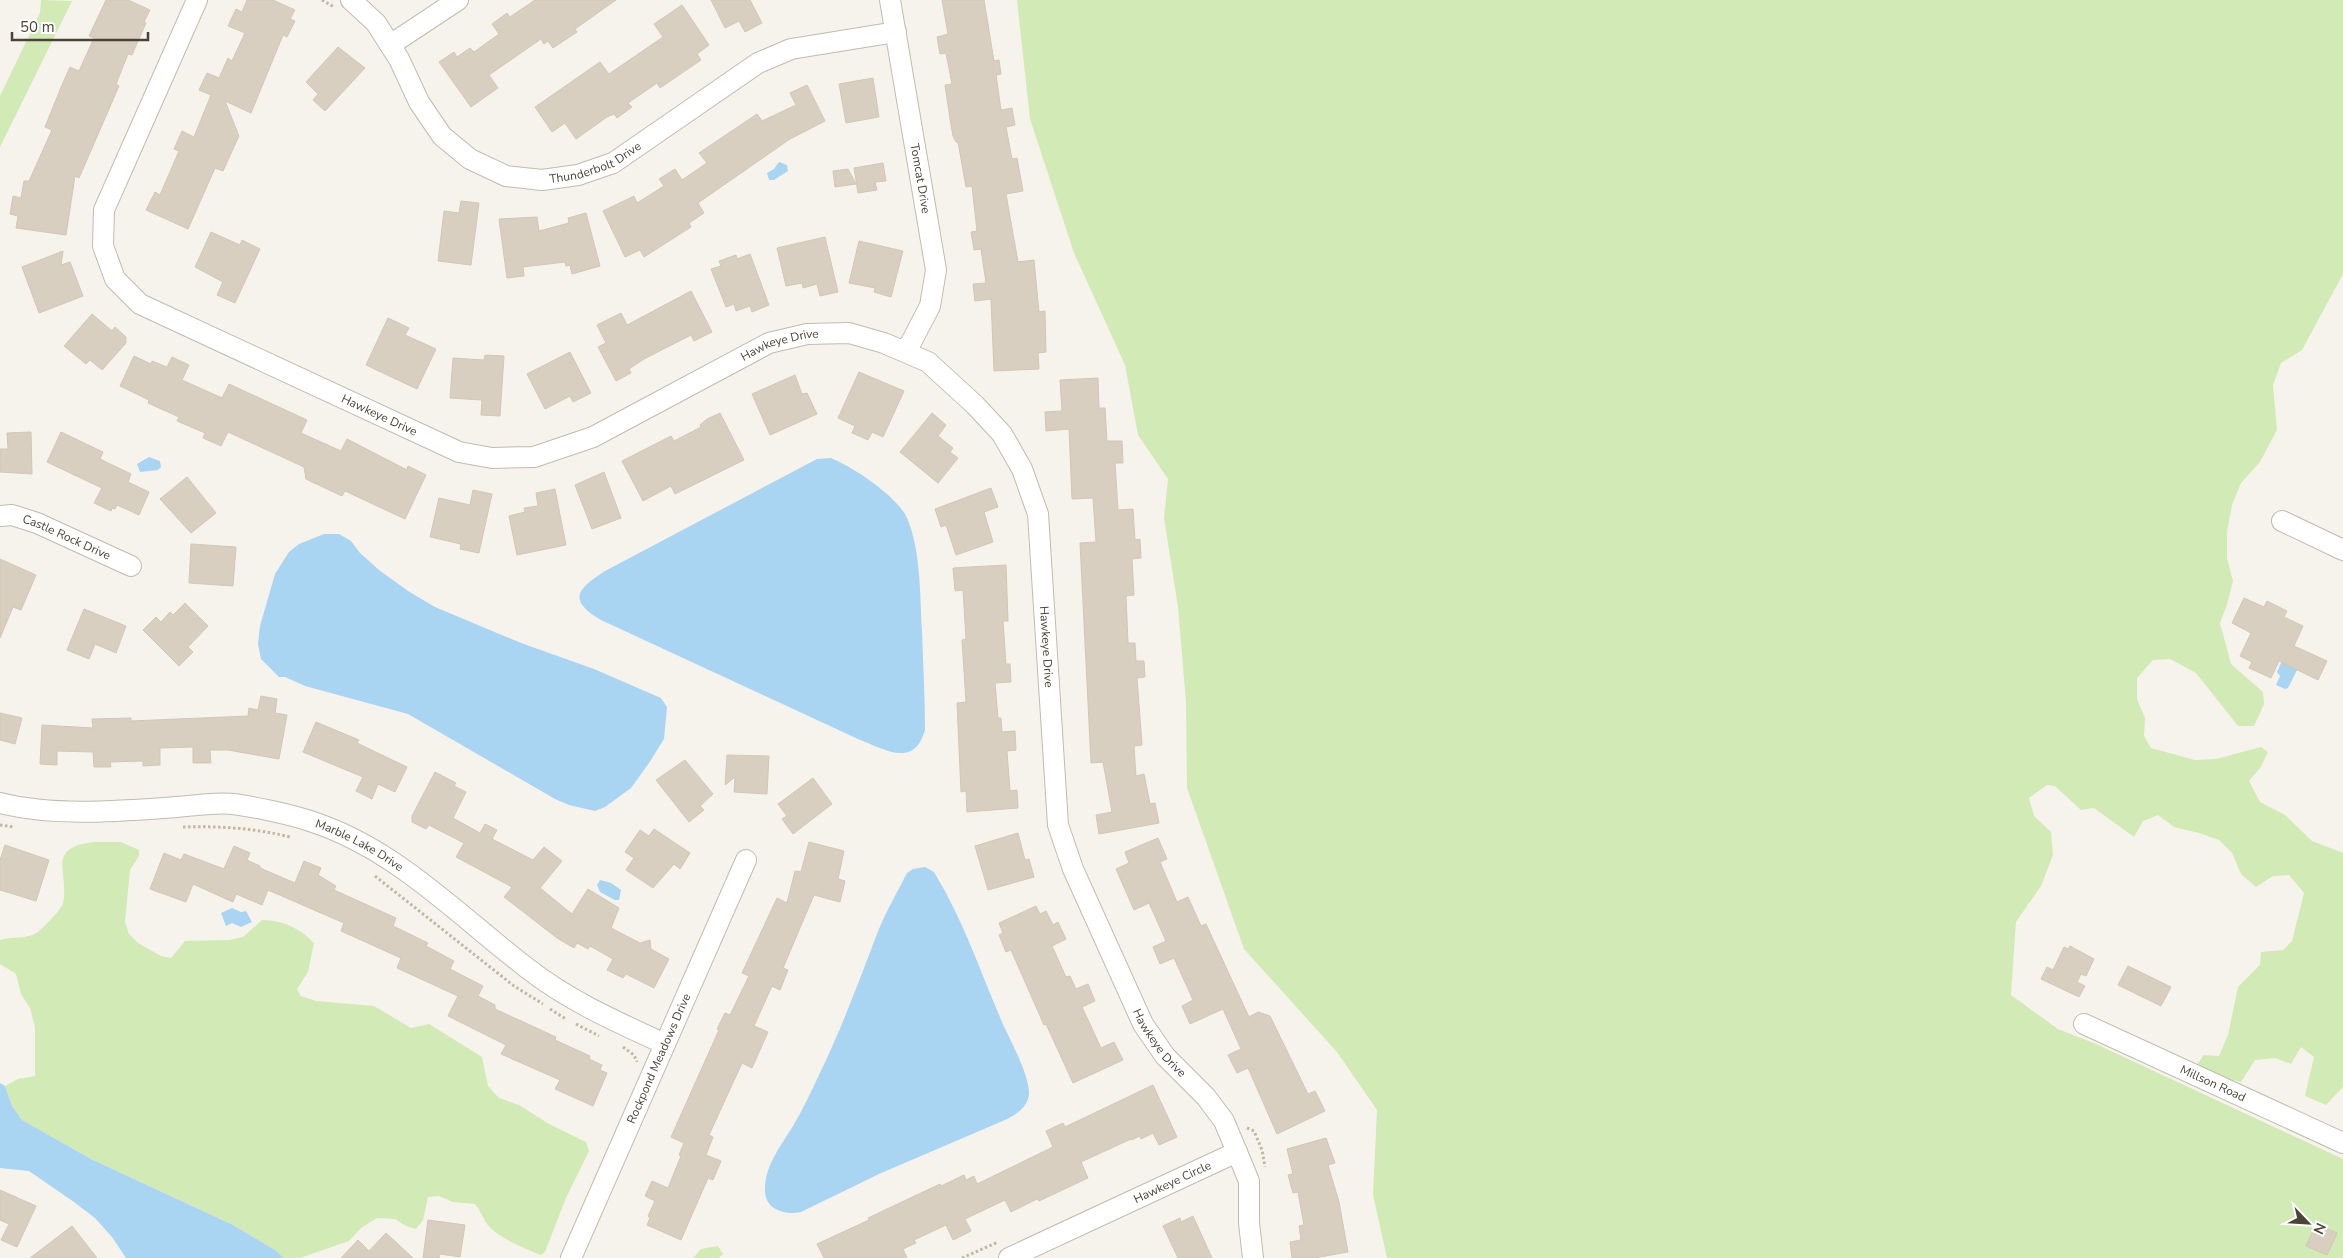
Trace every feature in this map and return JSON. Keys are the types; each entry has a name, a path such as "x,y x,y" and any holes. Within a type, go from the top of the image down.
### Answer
{"street":[{"name":"Hawkeye Drive","path":"197,0 104,210 103,246 115,278 140,304 459,452 492,458 534,457 592,437 769,343 807,334 849,333 884,343 928,362 975,405 1002,434 1022,469 1038,514 1058,825 1073,869 1143,1024 1165,1056 1206,1097 1224,1121 1237,1152"},
{"path":"390,45 458,0"},
{"name":"Tomcat Drive","path":"890,0 936,270 930,306 906,352"},
{"name":"Thunderbolt Drive","path":"344,4 376,23 390,45 419,102 442,136 470,159 506,176 542,180 578,175 613,163 758,63 791,49 896,32"},
{"name":"Castle Rock Drive","path":"0,516 12,514 37,522 131,566"},
{"path":"2282,521 2343,550"},
{"name":"Marble Lake Drive","path":"0,803 44,811 131,810 232,804 308,820 325,826 365,845 406,871 528,969 575,1002 665,1044"},
{"name":"Rockpond Meadows Drive","path":"571,1258 746,860"},
{"name":"Millson Road","path":"2084,1024 2343,1143"},
{"path":"1237,1152 1249,1181 1249,1223 1253,1258"},
{"name":"Hawkeye Circle","path":"1009,1258 1237,1152"}],"path":[{"path":"322,0 344,4"},
{"path":"0,825 18,828"},
{"path":"175,828 216,826 253,829 298,839"},
{"path":"369,872 416,906 514,986 558,1014 601,1037"},
{"path":"618,1045 634,1054 637,1061 635,1069"}],"green space":[{"path":"41,0 72,1 0,147 0,96 40,13"},
{"path":"1017,0 2343,0 2343,274 2302,350 2281,363 2273,385 2277,430 2260,462 2241,483 2232,505 2227,532 2227,558 2233,581 2220,623 2231,664 2263,692 2264,704 2254,726 2238,726 2196,673 2170,659 2153,660 2137,678 2137,699 2145,718 2144,736 2151,748 2195,760 2216,759 2261,747 2268,752 2261,767 2249,781 2260,802 2285,815 2312,841 2343,853 2343,1087 2326,1105 2305,1096 2314,1057 2301,1047 2291,1064 2275,1058 2255,1060 2241,1082 2217,1076 2195,1067 2204,1055 2219,1056 2228,1035 2238,987 2260,965 2261,952 2283,950 2292,941 2304,893 2289,875 2273,876 2256,887 2241,874 2232,853 2219,840 2174,827 2158,815 2143,821 2134,837 2094,808 2081,810 2055,786 2047,785 2029,798 2034,816 2051,832 2053,855 2041,886 2016,922 2011,995 2058,1029 2096,1044 2343,1159 2343,1258 1387,1258 1373,1195 1377,1110 1337,1052 1244,949 1187,788 1186,702 1178,607 1164,518 1168,479 1138,435 1125,365 1074,253 1030,119"},
{"path":"94,842 121,842 139,850 139,856 130,870 125,922 129,934 138,943 161,956 171,958 185,941 229,940 243,937 262,920 290,926 314,943 308,972 297,989 301,996 316,1001 374,1006 411,1028 429,1024 482,1057 488,1086 499,1098 519,1105 549,1124 586,1142 589,1151 566,1198 545,1252 541,1255 512,1242 491,1229 475,1204 453,1202 439,1196 428,1197 423,1220 416,1229 406,1226 395,1219 377,1218 361,1228 349,1241 300,1258 284,1258 275,1250 233,1225 91,1159 22,1120 12,1106 5,1086 18,1079 35,1076 35,1027 30,1008 21,994 16,974 0,964 0,940 34,934 48,922 63,903 62,864 64,856 69,850 79,845"},
{"path":"718,1246 723,1254 719,1258 693,1258 701,1249"}],"water":[{"path":"779,162 787,165 788,171 774,180 769,180 767,173 774,169"},
{"path":"149,457 160,461 161,467 158,470 140,472 137,464"},
{"path":"831,458 874,483 894,501 902,509 912,531 920,589 925,730 920,742 914,749 906,753 888,751 858,739 601,620 590,613 580,600 582,589 605,571 817,459"},
{"path":"324,534 339,534 351,541 360,553 379,570 408,591 435,607 521,643 594,669 661,698 667,707 664,739 631,788 605,807 595,811 569,805 555,799 408,714 305,686 285,677 279,677 261,659 258,644 260,626 275,574 289,552 299,544"},
{"path":"2282,661 2298,668 2288,688 2285,689 2276,685 2280,676 2277,672"},
{"path":"925,867 934,872 954,908 971,946 1002,1022 1023,1067 1029,1093 1027,1102 1017,1113 1005,1120 879,1174 801,1212 782,1212 771,1206 765,1195 766,1179 771,1162 800,1113 827,1058 891,903 907,873 913,869"},
{"path":"600,880 611,883 621,890 619,900 615,900 600,892 597,885"},
{"path":"232,908 241,912 246,911 252,922 241,927 232,923 226,926 221,913"},
{"path":"0,1083 5,1086 12,1106 22,1120 91,1159 233,1225 275,1250 284,1258 126,1258 112,1237 95,1218 74,1202 29,1171 0,1168"}],"building":[{"path":"106,0 128,0 150,10 132,55 128,54 116,84 119,86 79,178 75,176 66,235 16,228 18,216 10,214 13,196 21,198 24,181 29,181 52,130 45,127 62,85 70,67 79,71 94,38 89,36"},
{"path":"247,0 273,0 295,10 290,19 295,21 287,37 283,35 251,113 225,101 239,136 223,171 215,168 188,229 146,210 155,192 160,195 179,151 174,149 182,131 194,137 211,95 199,90 207,73 219,78 228,58 232,61 245,33 228,26 236,9 242,12"},
{"path":"535,0 616,0 575,29 577,32 553,48 548,41 544,44 541,39 489,75 498,88 471,107 439,62 454,52 457,57 470,48 474,52 499,34 492,24 507,13 510,17"},
{"path":"711,0 750,0 762,23 745,32 739,21 725,28"},
{"path":"942,0 984,0 994,61 999,60 1001,74 996,75 1001,110 1012,108 1015,125 1006,127 1012,159 1017,158 1023,191 1006,194 1018,262 1034,260 1039,312 1045,311 1046,352 1038,353 1039,369 994,371 991,299 975,301 973,284 986,283 981,249 974,250 971,232 977,231 972,186 966,187 958,142 956,142 953,136 950,119 945,85 952,84 946,53 940,54 937,37 948,34"},
{"path":"682,5 709,45 697,54 701,60 660,88 657,83 628,103 632,107 617,118 614,114 607,117 576,139 565,123 552,132 535,107 600,62 609,74 663,37 654,24"},
{"path":"338,47 365,68 325,111 313,100 318,94 306,82"},
{"path":"873,78 879,117 846,123 839,84"},
{"path":"807,85 825,121 790,139 698,203 704,213 689,223 691,227 644,257 640,250 625,257 603,211 634,196 637,203 664,186 659,179 675,169 682,180 707,163 699,153 757,114 762,121 796,105 790,93"},
{"path":"883,163 886,181 875,182 877,190 858,193 854,168"},
{"path":"848,169 856,184 835,187 833,171"},
{"path":"461,201 479,203 471,265 438,261 444,211 459,213"},
{"path":"586,213 600,266 572,274 570,265 566,266 565,262 523,267 524,276 507,278 499,219 537,217 539,231 569,223 568,218"},
{"path":"211,232 240,245 242,240 260,249 235,303 217,295 223,282 195,267"},
{"path":"825,237 838,292 820,296 817,284 803,288 802,283 786,286 777,248"},
{"path":"859,241 903,251 891,297 874,292 875,288 849,283"},
{"path":"63,251 61,265 70,262 83,296 39,313 22,267"},
{"path":"750,254 769,305 752,312 750,306 736,311 734,304 726,307 711,269 721,266 719,261 736,255 737,259"},
{"path":"691,291 712,332 694,341 691,335 644,359 629,369 631,373 616,381 598,347 606,343 597,325 621,313 627,325"},
{"path":"92,314 112,331 115,327 126,337 126,343 102,370 90,360 86,364 64,346"},
{"path":"388,318 409,328 405,335 436,349 417,389 366,365"},
{"path":"570,352 591,393 573,402 570,396 545,409 527,374"},
{"path":"485,355 504,356 500,416 481,415 482,400 450,398 453,358 484,360"},
{"path":"134,356 151,364 152,361 167,367 172,357 189,365 182,380 222,398 229,384 307,420 301,433 341,451 347,439 407,470 408,466 426,475 405,519 345,491 342,496 306,479 304,467 228,432 221,446 203,438 205,433 177,421 179,417 148,403 149,400 120,386"},
{"path":"859,372 904,391 883,437 872,432 868,440 852,433 855,426 838,418"},
{"path":"795,375 802,394 807,393 817,414 770,435 752,394"},
{"path":"1098,378 1099,408 1105,408 1107,441 1122,441 1123,463 1115,463 1118,510 1133,509 1135,540 1140,539 1141,558 1132,559 1134,595 1126,596 1128,643 1135,643 1136,661 1144,661 1145,677 1137,678 1142,745 1134,746 1136,776 1144,774 1150,804 1155,803 1159,823 1099,834 1096,815 1112,812 1103,762 1091,763 1080,543 1096,542 1093,498 1072,499 1069,429 1046,431 1045,412 1062,411 1060,380"},
{"path":"720,413 744,460 675,494 671,486 643,501 622,461 671,436 674,441 701,427 700,425 707,419"},
{"path":"932,413 946,425 938,436 953,448 950,452 958,458 938,483 900,452"},
{"path":"31,432 32,474 0,472 0,449 8,449 7,433"},
{"path":"61,432 103,452 100,459 131,474 128,482 149,492 139,515 117,505 111,511 94,503 102,488 47,462"},
{"path":"604,472 621,518 592,529 575,485"},
{"path":"187,477 216,513 191,533 160,499"},
{"path":"991,488 998,507 984,512 993,542 956,555 946,525 941,527 935,509"},
{"path":"555,489 566,545 517,555 509,516 525,512 524,508 538,506 536,493"},
{"path":"473,490 492,494 479,553 460,549 461,544 430,537 439,498 470,505"},
{"path":"191,544 236,547 233,586 189,583"},
{"path":"0,559 36,575 21,610 13,607 0,638"},
{"path":"1006,565 1008,621 1003,621 1006,664 1010,664 1011,682 995,683 998,718 1001,718 1002,732 1015,731 1016,750 1007,751 1010,791 1017,790 1018,808 967,812 966,791 961,792 957,703 966,702 962,640 966,639 963,590 955,591 953,568"},
{"path":"2244,598 2264,607 2267,601 2287,611 2284,617 2303,626 2294,646 2327,661 2318,680 2279,661 2271,678 2249,668 2252,662 2240,656 2251,633 2232,623"},
{"path":"185,603 208,626 188,647 193,652 179,666 143,630 156,617 161,622 170,612 173,615"},
{"path":"84,609 126,626 116,653 95,644 89,659 67,650"},
{"path":"261,696 277,699 275,713 287,715 279,759 228,750 210,750 211,763 193,763 193,747 160,748 160,765 143,766 143,761 110,762 111,767 94,767 93,752 57,751 57,765 40,764 42,725 93,728 92,719 131,718 131,721 248,716 249,708 258,710"},
{"path":"0,713 22,718 15,744 0,740"},
{"path":"316,722 359,740 357,743 407,767 395,792 378,784 372,799 356,791 363,777 303,752"},
{"path":"727,755 769,756 767,794 734,792 735,777 725,785"},
{"path":"685,760 713,794 700,806 704,810 689,822 656,780"},
{"path":"435,772 456,783 454,786 466,792 453,818 480,833 485,824 497,830 492,839 533,860 544,847 562,861 540,888 572,914 588,889 619,908 611,928 640,943 650,940 651,949 669,959 654,988 626,974 623,978 607,970 613,959 590,946 588,949 577,943 574,948 557,938 504,897 512,887 456,857 464,843 429,825 426,829 412,822 412,816"},
{"path":"813,778 832,804 793,834 782,819 787,816 778,804"},
{"path":"654,829 690,853 680,869 674,864 653,888 626,870 634,858 625,852 640,830 649,836"},
{"path":"1018,833 1025,860 1029,859 1034,877 988,890 975,846"},
{"path":"1158,838 1167,859 1160,862 1177,902 1188,897 1201,926 1206,924 1249,1017 1258,1012 1270,1016 1308,1094 1315,1091 1325,1111 1277,1134 1248,1068 1237,1073 1228,1055 1241,1049 1223,1009 1190,1024 1182,1006 1193,1000 1174,958 1160,964 1153,947 1166,941 1149,903 1134,910 1116,869 1129,863 1125,852"},
{"path":"809,842 844,851 838,879 845,881 840,902 814,895 783,968 788,970 780,990 772,986 754,1026 768,1032 752,1068 742,1063 709,1135 713,1137 706,1155 721,1161 713,1180 708,1178 681,1240 647,1225 650,1218 648,1216 655,1201 645,1196 652,1181 668,1188 681,1156 679,1155 684,1143 671,1137 719,1030 717,1029 725,1013 730,1015 749,976 742,973 777,898 787,903 795,871 801,872"},
{"path":"5,845 49,860 36,901 0,890 0,860"},
{"path":"234,846 250,853 247,860 260,866 260,868 295,883 304,861 321,868 318,875 336,886 334,890 396,918 393,926 428,943 426,946 454,961 450,969 483,986 478,996 495,1005 495,1009 556,1037 555,1040 590,1056 589,1059 602,1065 600,1070 607,1073 593,1106 555,1089 560,1080 501,1054 506,1045 448,1016 458,996 397,968 401,958 341,931 344,923 268,890 262,905 236,894 233,902 193,884 186,902 150,889 164,853 181,860 184,854 224,869"},
{"path":"1036,906 1040,914 1046,911 1053,925 1058,922 1066,939 1052,946 1066,977 1070,976 1076,989 1088,984 1095,1001 1082,1007 1101,1048 1114,1042 1123,1060 1073,1083 1046,1024 1044,1025 1011,950 1006,952 999,935 1003,933 999,923"},
{"path":"2070,946 2094,959 2086,976 2081,974 2077,982 2085,986 2079,997 2041,979 2047,967 2053,970 2064,947 2068,949"},
{"path":"2128,966 2171,987 2161,1006 2118,985"},
{"path":"1153,1085 1177,1137 1159,1145 1153,1133 1141,1139 1140,1136 1131,1139 1081,1162 1088,1178 1011,1212 1005,1200 965,1219 971,1231 953,1240 946,1225 914,1240 916,1243 903,1249 907,1258 824,1258 817,1244 940,1184 941,1186 964,1175 966,1180 974,1176 977,1184 1053,1147 1046,1131 1063,1123 1065,1127"},
{"path":"1326,1138 1335,1163 1328,1165 1339,1202 1348,1252 1314,1258 1292,1258 1290,1242 1301,1240 1299,1226 1304,1225 1298,1192 1293,1193 1288,1175 1293,1174 1287,1149"},
{"path":"0,1190 36,1206 17,1247 1,1240 9,1224 0,1220"},
{"path":"1193,1216 1212,1258 1178,1258 1163,1226 1180,1218 1181,1222"},
{"path":"428,1220 465,1225 460,1257 440,1254 439,1258 423,1258"},
{"path":"2316,1224 2337,1233 2327,1255 2306,1246"},
{"path":"72,1226 97,1258 30,1258"},
{"path":"386,1233 413,1258 341,1258 358,1240 369,1251"}]}
